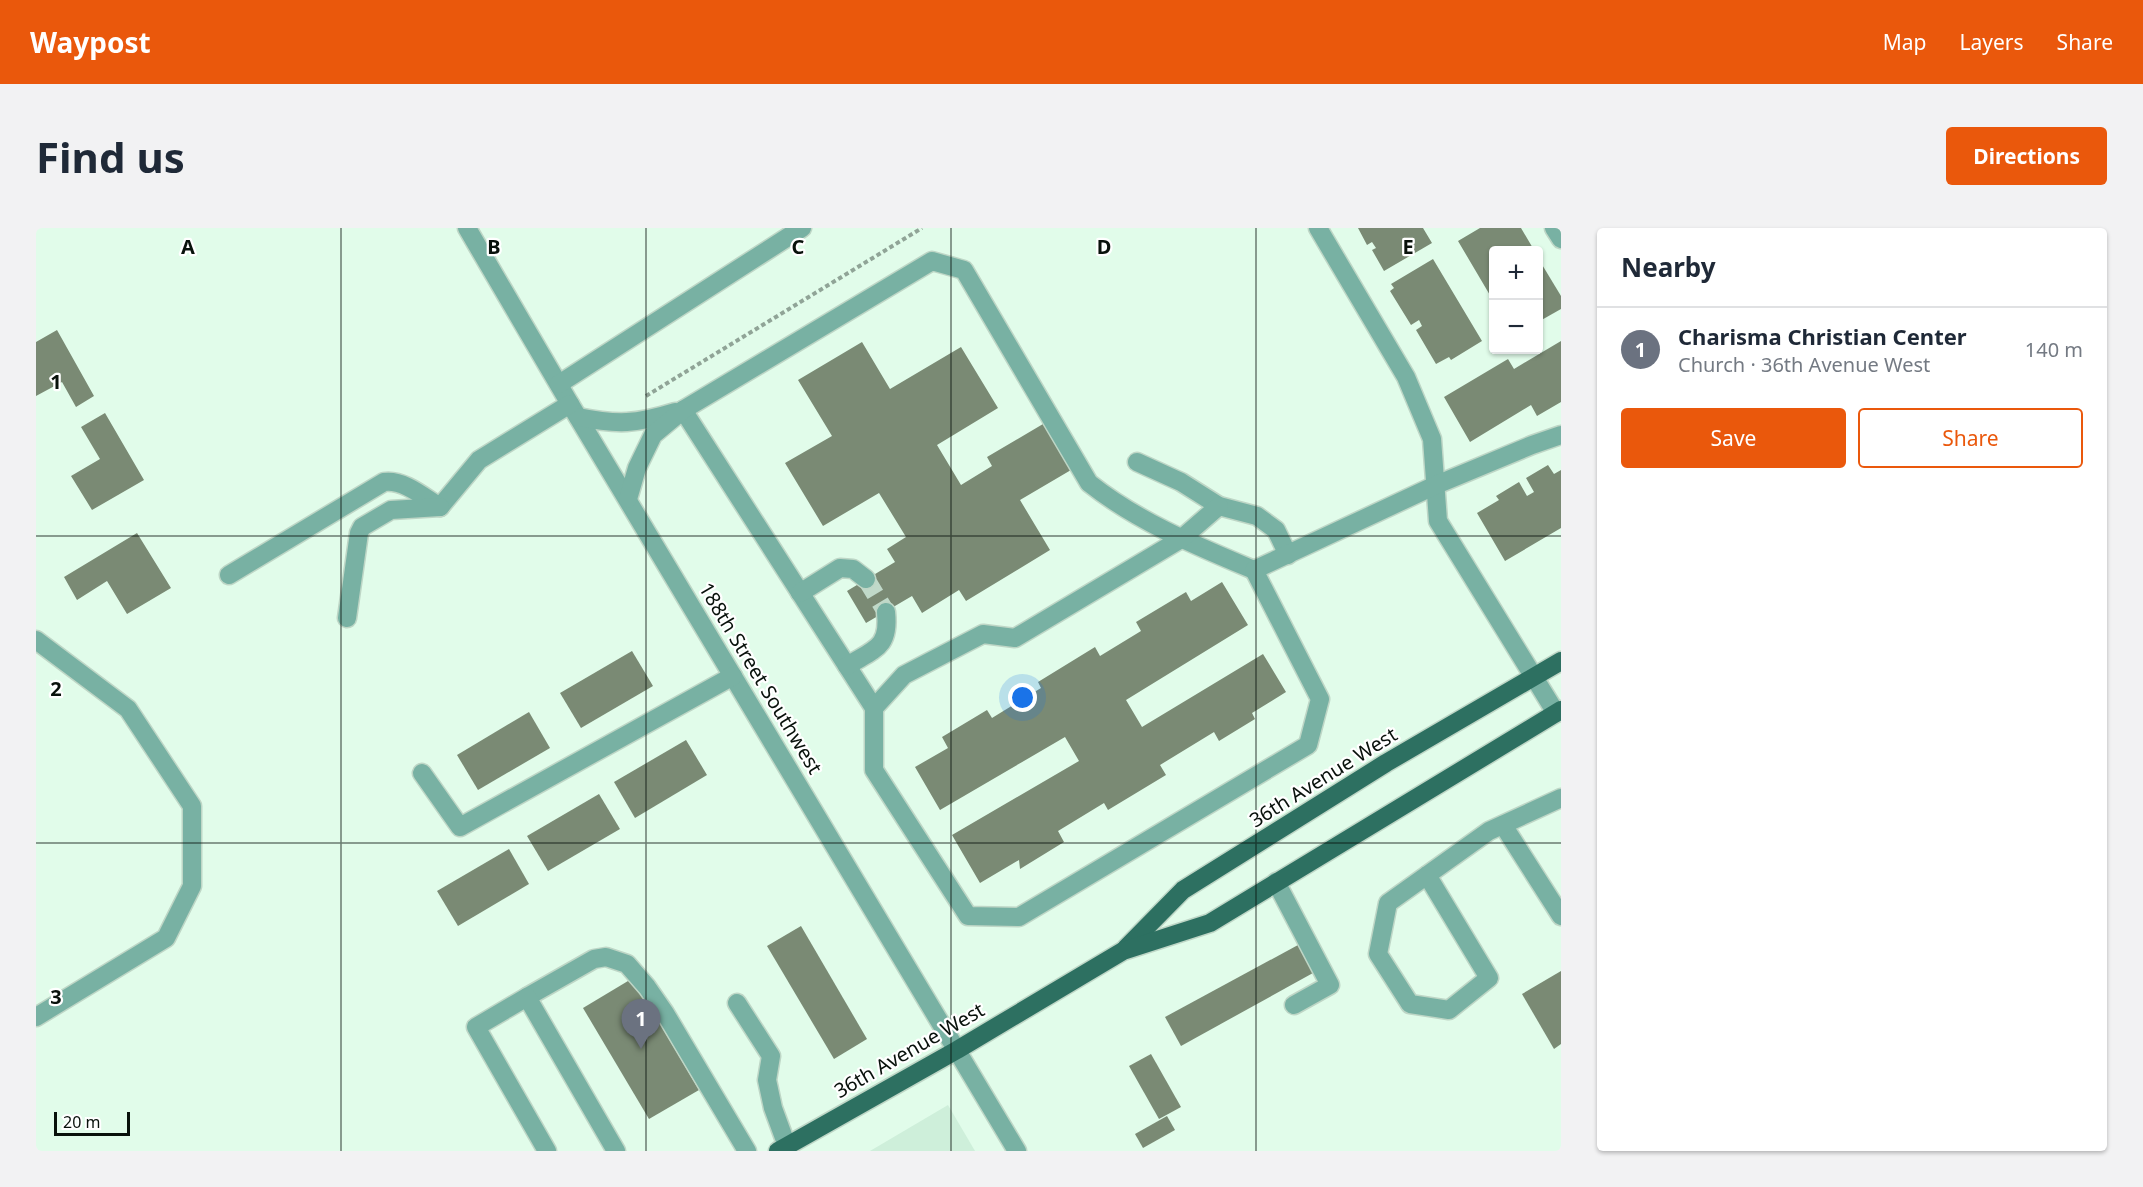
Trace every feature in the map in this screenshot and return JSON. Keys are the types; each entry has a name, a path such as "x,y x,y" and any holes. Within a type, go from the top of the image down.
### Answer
{"main road":[{"name":"36th Avenue West","path":"1123,951 1183,890 1386,763 1561,661"},
{"name":"36th Avenue West","path":"783,1149 957,1050 1123,951 1210,923 1558,712"}],"street":[{"name":"188th Street Southwest","path":"467,228 1017,1151"},
{"path":"559,384 802,228"},
{"path":"1318,228 1406,377 1432,439 1438,521 1558,712"},
{"path":"1554,228 1561,239"},
{"path":"628,499 637,468 653,435 683,410 932,261 964,270 1089,483 1113,503 1181,539 1254,570 1320,699 1308,745 1019,917 968,916 874,770 874,708 683,410"},
{"path":"347,618 359,532 362,527 391,510 440,507 479,460 574,410 611,423 647,421 683,410"},
{"path":"1254,570 1436,485 1561,435"},
{"path":"1137,462 1181,482 1220,506 1257,516 1276,530 1288,555"},
{"path":"229,575 384,482 392,480 400,483 440,507"},
{"path":"874,708 904,675 983,634 1015,638 1181,539 1220,506"},
{"path":"800,593 840,568 852,569 866,579"},
{"path":"847,666 881,645 888,629 886,612"},
{"path":"36,640 128,709 192,806 192,886 166,938 36,1017"},
{"path":"422,773 460,827 733,676"},
{"path":"1427,875 1489,978 1449,1010 1410,1004 1378,954 1388,903 1427,875 1489,831 1561,798"},
{"path":"1503,825 1561,916"},
{"path":"1276,882 1330,985 1294,1005"},
{"path":"548,1151 476,1027 594,959 606,957 627,964 648,987 747,1151"},
{"path":"527,997 616,1151"},
{"path":"737,1003 771,1056 767,1080 783,1149"}],"path":[{"path":"645,397 922,228"}],"shaded area":[{"path":"948,1105 975,1151 870,1151"}],"building":[{"path":"1358,228 1423,228 1432,243 1384,271 1372,250 1376,248 1372,242 1367,245"},
{"path":"1480,228 1521,228 1532,246 1489,246 1489,294 1458,241"},
{"path":"1433,259 1482,341 1451,360 1449,357 1436,364 1416,330 1422,326 1419,320 1411,325 1390,291 1394,288 1391,284"},
{"path":"1543,266 1561,296 1561,309 1543,319"},
{"path":"57,330 94,396 76,407 62,382 36,396 36,342"},
{"path":"1561,341 1561,402 1537,416 1531,405 1470,442 1444,397 1508,359 1514,369 1543,354 1543,352"},
{"path":"862,342 890,389 961,347 998,408 937,445 961,485 992,466 987,457 1043,424 1071,470 1020,500 1050,550 966,601 959,590 922,613 912,596 866,623 847,591 895,562 887,549 906,537 879,493 823,526 785,463 832,436 798,380"},
{"path":"105,413 144,480 92,510 71,476 100,459 81,427"},
{"path":"1548,465 1554,474 1561,470 1561,528 1505,561 1477,513 1499,500 1496,496 1519,482 1527,496 1534,492 1526,478"},
{"path":"137,533 171,588 127,614 107,581 77,600 64,577"},
{"path":"1222,582 1248,625 1126,700 1142,727 1263,654 1286,692 1252,713 1255,719 1219,741 1214,732 1160,765 1166,775 1108,810 1104,803 1058,831 1064,842 1020,869 1019,860 980,883 952,835 1079,761 1065,737 940,810 915,767 948,748 942,737 987,710 992,718 1041,688 1038,682 1095,647 1100,656 1141,631 1136,622 1186,592 1191,601"},
{"path":"632,651 653,686 581,728 560,693"},
{"path":"529,712 550,748 478,790 457,755"},
{"path":"686,740 707,775 635,818 614,782"},
{"path":"599,794 620,829 548,871 527,836"},
{"path":"509,849 529,884 458,926 437,891"},
{"path":"801,926 867,1039 834,1059 767,946"},
{"path":"1298,945 1313,973 1181,1046 1165,1017"},
{"path":"1561,971 1561,1044 1554,1049 1522,994"},
{"path":"633,978 699,1090 649,1119 583,1008"},
{"path":"1151,1054 1181,1107 1159,1119 1129,1066"},
{"path":"1167,1116 1175,1130 1143,1148 1135,1134"}],"tunnel":[{"path":"866,579 886,612"}],"place":[{"name":"Charisma Christian Center","path":"641,1049"}]}
